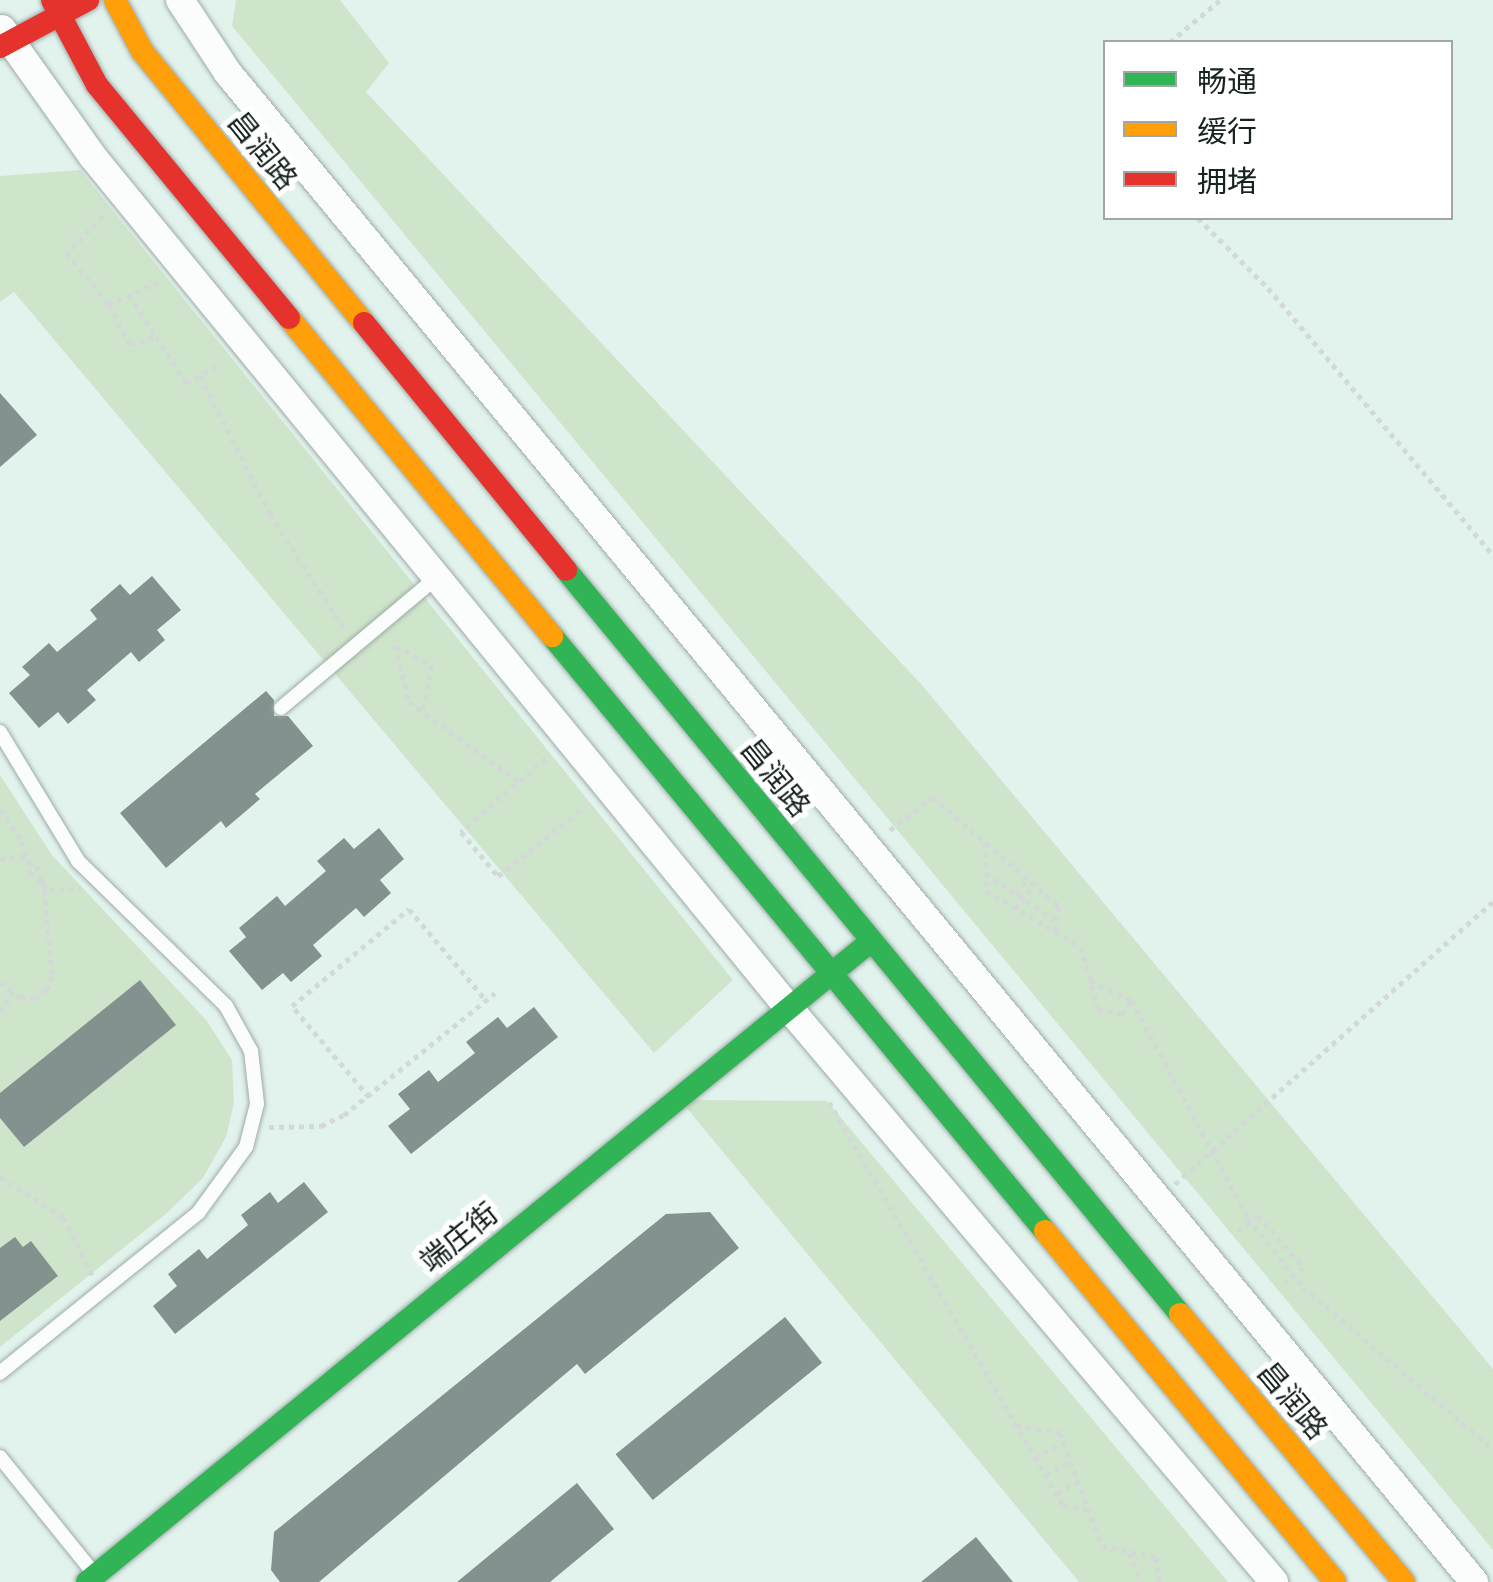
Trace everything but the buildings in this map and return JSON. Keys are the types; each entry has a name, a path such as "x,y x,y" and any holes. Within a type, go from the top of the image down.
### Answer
{"main road":[{"path":"3,39 56,7 88,0"},
{"name":"昌润路","path":"116,0 142,51 870,942 1404,1582"},
{"path":"56,7 98,86 1334,1582"},
{"name":"端庄街","path":"91,1579 870,942"}],"street":[{"path":"180,0 228,73 1474,1582"},
{"path":"3,39 93,157 788,1008 1274,1582"}],"lane":[{"path":"281,708 437,577"},
{"path":"0,732 78,861 226,1006 252,1051 256,1104 246,1147 226,1180 198,1213 0,1373"},
{"path":"0,1457 91,1579"}],"path":[{"path":"1172,40 1220,0"},
{"path":"103,216 67,253 108,304 130,344 156,336"},
{"path":"1200,220 1268,288 1493,555"},
{"path":"108,304 157,283"},
{"path":"130,295 186,382 222,364"},
{"path":"200,376 270,514 356,646"},
{"path":"372,632 432,665 422,710"},
{"path":"395,645 409,702 519,782"},
{"path":"546,758 461,832 498,876 586,806"},
{"path":"890,830 933,798 1059,906 1054,931"},
{"path":"0,810 22,841 26,860"},
{"path":"985,842 986,892 1081,947 1098,1009 1122,1014 1131,1000"},
{"path":"0,859 26,860 36,866 43,886 52,976 47,990 35,998 12,993 0,982"},
{"path":"985,873 1056,922"},
{"path":"1016,894 1027,879"},
{"path":"43,886 74,891 98,882"},
{"path":"1015,909 1034,885"},
{"path":"1000,900 1007,888"},
{"path":"1158,1199 1493,902"},
{"path":"370,1097 292,1006 409,909 486,1000"},
{"path":"1034,920 1039,910"},
{"path":"1090,980 1131,1000 1251,1221 1293,1276 1493,1449"},
{"path":"0,1012 12,993"},
{"path":"251,1127 322,1126 370,1097 495,993"},
{"path":"830,1102 1056,1493 1064,1505 1088,1509"},
{"path":"0,1177 63,1217 100,1292"},
{"path":"1238,1231 1258,1215 1303,1267 1284,1284"},
{"path":"1016,1426 1060,1433 1102,1546 1156,1557 1159,1582"},
{"path":"1035,1458 1064,1443"},
{"path":"1046,1476 1070,1462"},
{"path":"1056,1493 1078,1482"},
{"path":"1129,1553 1141,1582"}],"green space":[{"path":"236,0 340,0 389,63 366,92 921,684 1493,1369 1493,1550 232,26"},
{"path":"80,170 733,980 654,1053 14,292 0,302 0,176"},
{"path":"0,775 52,855 207,1021 232,1060 234,1103 226,1137 203,1178 167,1213 0,1347"},
{"path":"680,1100 827,1101 1228,1582 1079,1582"}],"traffic: fast":[{"path":"566,570 1180,1314"},
{"path":"552,636 1045,1231"},
{"path":"87,1582 870,942"}],"traffic: slow":[{"path":"115,0 142,51 364,323"},
{"path":"289,318 552,636"},
{"path":"1045,1231 1335,1582"},
{"path":"1180,1314 1404,1582"}],"traffic: jam":[{"path":"52,0 97,85 289,318"},
{"path":"0,47 88,0"},
{"path":"364,323 566,570"}]}
